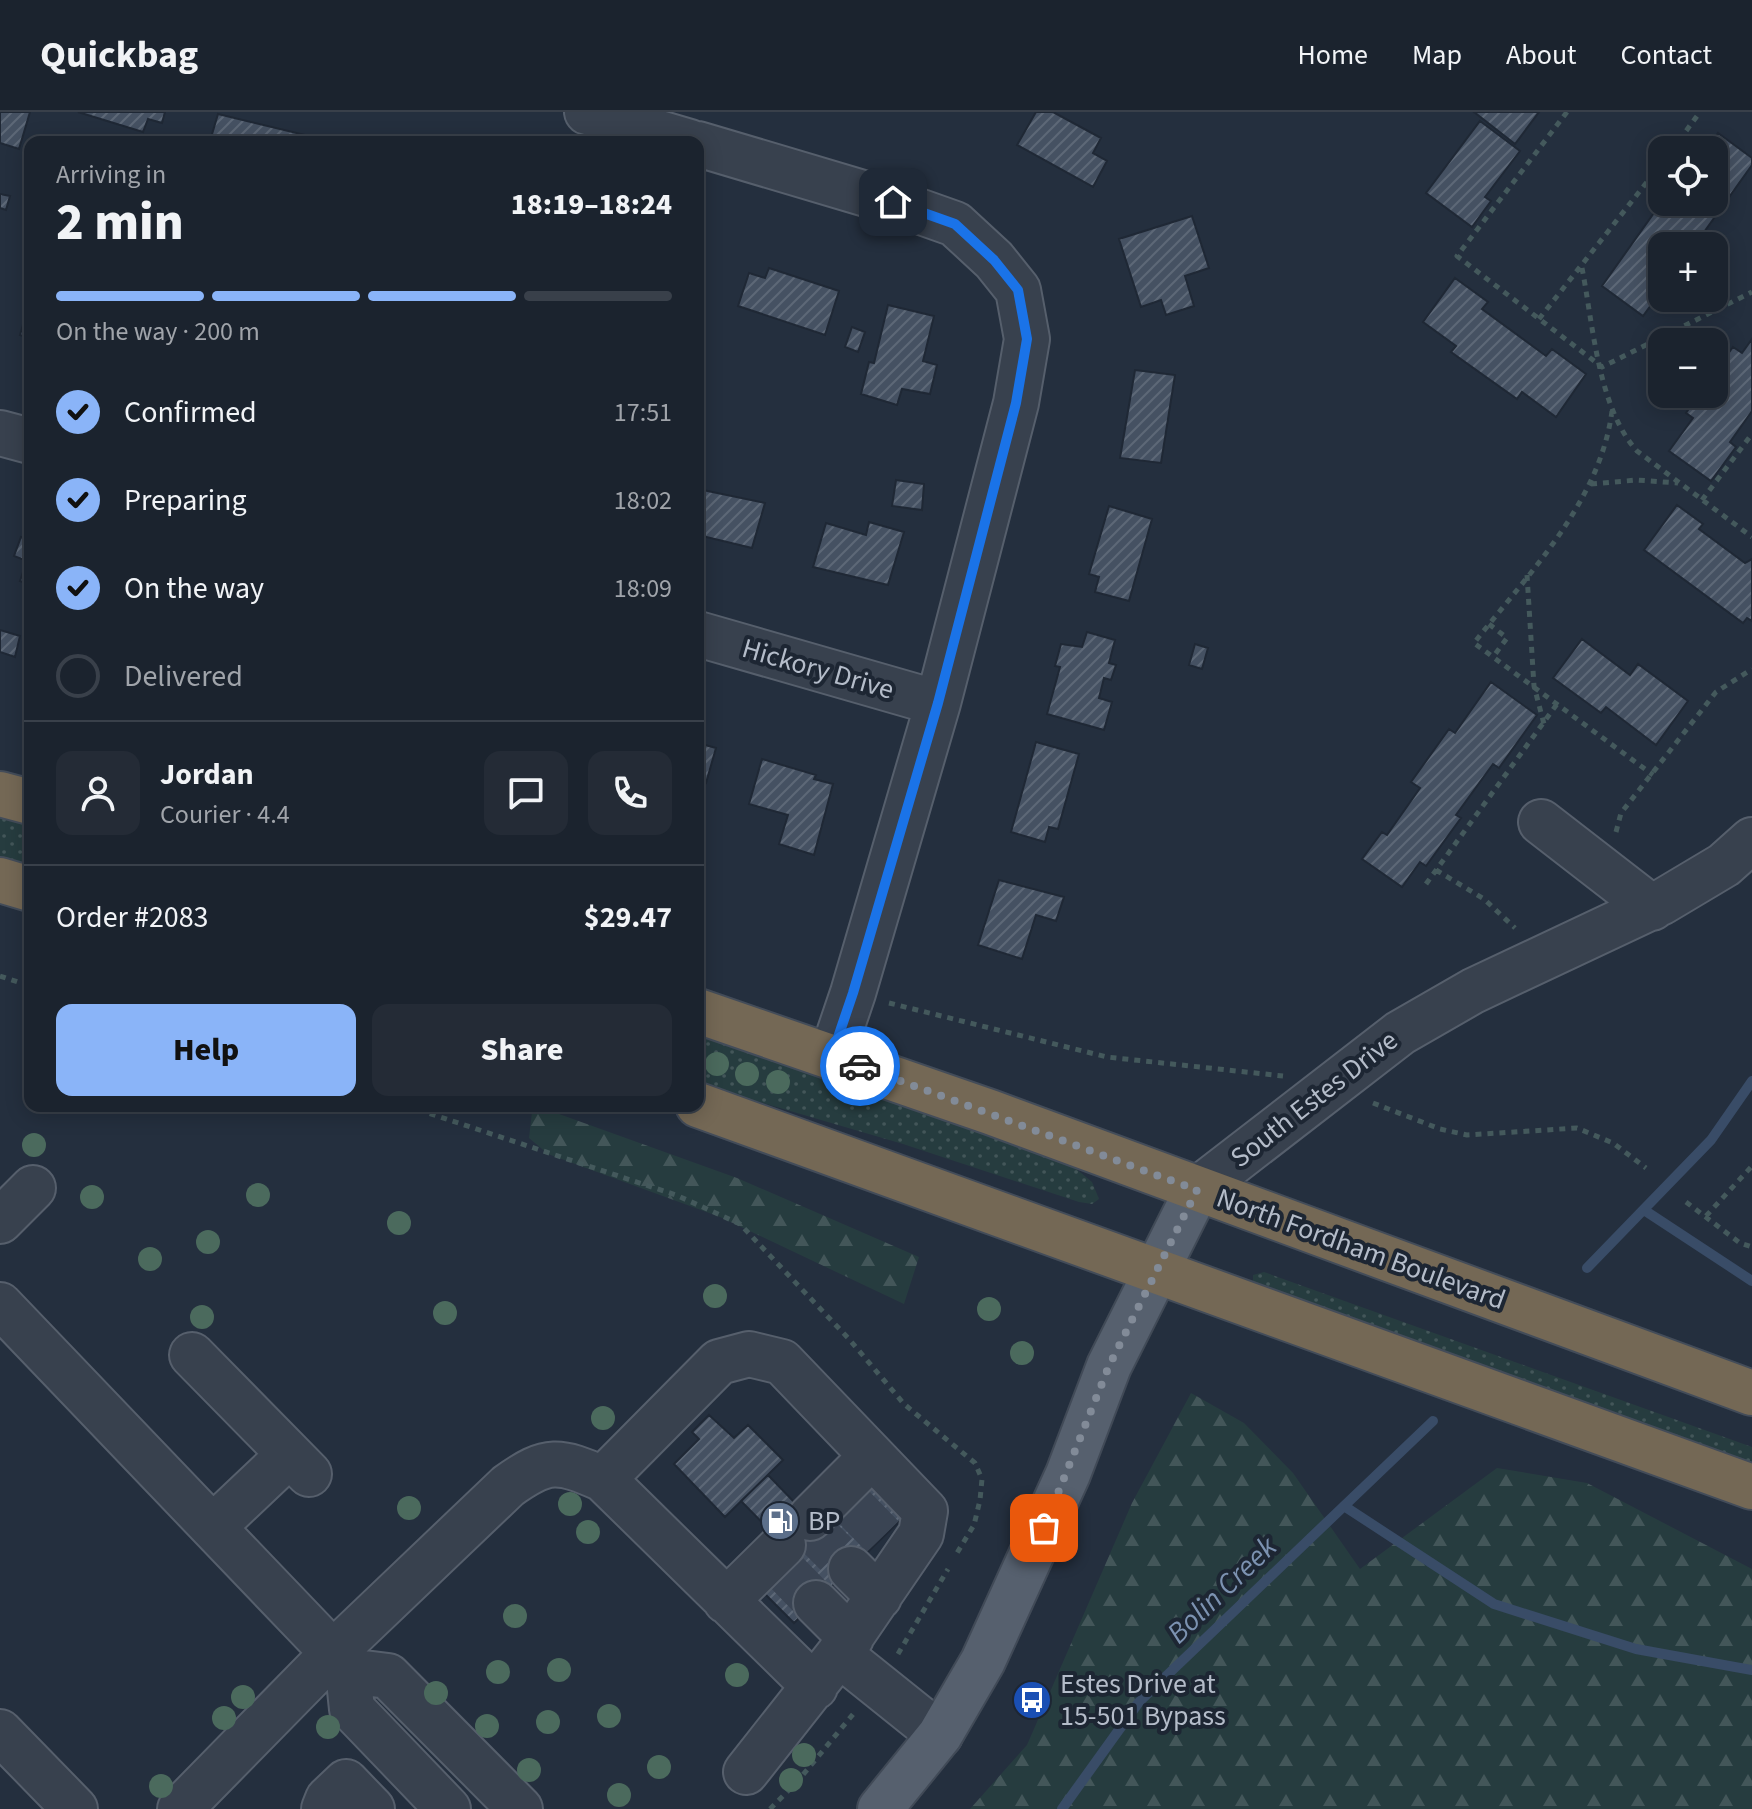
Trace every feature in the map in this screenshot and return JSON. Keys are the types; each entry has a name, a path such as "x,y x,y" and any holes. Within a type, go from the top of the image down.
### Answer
{"highway":[{"path":"0,794 24,800"},
{"path":"0,880 24,887"},
{"name":"North Fordham Boulevard","path":"704,1013 832,1055 1752,1393"},
{"path":"704,1107 1752,1487"}],"main road":[{"name":"South Estes Drive","path":"880,1809 940,1735 1002,1618 1068,1474 1109,1366 1154,1270 1197,1190"}],"street":[{"path":"587,112 669,136"},
{"path":"704,146 955,224 994,260 1018,290 1027,339 1016,403 938,703 832,1055"},
{"path":"0,433 24,439"},
{"name":"Hickory Drive","path":"704,636 938,703"},
{"path":"1541,822 1652,908"},
{"name":"South Estes Drive","path":"1197,1190 1400,1033 1436,1011 1652,908 1724,865 1752,840"},
{"path":"0,1221 33,1188"},
{"path":"0,1305 341,1662 388,1676 520,1809"},
{"path":"603,1479 719,1362 749,1354 782,1362 925,1511 921,1534 894,1548 865,1583 835,1660 746,1772"},
{"path":"192,1355 299,1464 213,1527"},
{"path":"726,1601 806,1531 872,1456"},
{"path":"189,1806 341,1662 508,1486 534,1467 563,1462 603,1479 726,1601 835,1660 940,1735"},
{"path":"816,1603 835,1660"},
{"path":"341,1662 352,1709 448,1809"},
{"path":"0,1732 75,1809"},
{"path":"318,1806 346,1782 372,1809"}],"path":[{"path":"1567,112 1457,256 1602,367"},
{"path":"1682,136 1700,112"},
{"path":"1539,319 1648,181"},
{"path":"1582,268 1612,411 1622,434 1637,451 1752,537"},
{"path":"1602,367 1752,292"},
{"path":"1612,411 1601,460 1591,484 1474,643 1653,775"},
{"path":"1702,500 1752,434"},
{"path":"1591,484 1637,480 1679,484"},
{"path":"1527,574 1534,686 1544,725"},
{"path":"1489,624 1507,638 1493,657"},
{"path":"1614,839 1621,813 1716,692 1752,669"},
{"path":"1426,884 1557,704"},
{"path":"1436,870 1499,911 1511,921 1516,936"},
{"path":"0,976 24,984"},
{"path":"853,993 1107,1057 1275,1073 1331,1088 1440,1129 1467,1135 1558,1127 1594,1133 1646,1168"},
{"path":"425,1112 676,1195 740,1224 849,1339 904,1404 975,1463 982,1479"},
{"path":"1706,1216 1752,1166"},
{"path":"1686,1202 1740,1243 1752,1247"}],"green space":[{"path":"0,812 24,818 24,871 0,864"},
{"path":"704,1030 1069,1163 1092,1182 1099,1199 1092,1204 1079,1202 903,1144 704,1086"},
{"path":"532,1112 559,1114 737,1178 919,1257 904,1304 720,1217 548,1154 529,1138"},
{"path":"1264,1272 1752,1447 1752,1467 1253,1285 1253,1275"},
{"path":"1191,1393 1244,1423 1293,1473 1360,1569 1497,1468 1587,1483 1752,1569 1752,1809 970,1809 1027,1745 1132,1503"}],"building":[{"path":"0,112 30,112 19,149 0,143"},
{"path":"78,112 165,112 162,123 148,119 143,132"},
{"path":"1036,112 1053,112 1101,138 1093,153 1107,161 1093,187 1017,145"},
{"path":"1474,112 1539,112 1515,144"},
{"path":"218,114 305,135 305,136 211,136"},
{"path":"1480,121 1520,151 1485,197 1491,201 1472,227 1426,193"},
{"path":"1728,140 1752,158 1752,165 1728,199"},
{"path":"0,194 10,196 6,210 0,208"},
{"path":"1192,216 1209,268 1185,276 1194,306 1166,315 1161,300 1141,307 1119,239"},
{"path":"1652,216 1715,216 1704,232 1648,232 1648,309 1643,316 1602,286"},
{"path":"769,268 839,291 825,335 738,306 749,273 765,278"},
{"path":"1455,278 1488,302 1482,309 1546,356 1552,349 1586,374 1556,417 1522,392 1517,399 1451,352 1456,346 1423,322"},
{"path":"888,305 934,316 923,361 937,365 930,394 902,389 897,405 861,394 869,362 874,363"},
{"path":"852,327 865,332 858,352 845,347"},
{"path":"1752,339 1752,411 1730,442 1736,447 1711,481 1669,451 1693,418 1686,413 1689,408 1728,408 1728,354 1733,347 1742,353"},
{"path":"1135,370 1175,375 1161,463 1120,458"},
{"path":"896,480 924,484 922,510 892,506"},
{"path":"704,490 765,503 752,548 704,536"},
{"path":"1677,505 1703,524 1699,529 1745,563 1752,559 1752,621 1747,618 1743,623 1644,550"},
{"path":"1109,506 1152,519 1129,601 1095,592 1099,577 1089,574"},
{"path":"869,522 904,532 888,585 813,567 826,523 866,535"},
{"path":"21,537 24,538 24,560 14,556"},
{"path":"0,630 20,636 15,657 0,652"},
{"path":"1087,632 1115,640 1109,663 1116,665 1111,680 1104,678 1099,698 1112,702 1104,730 1047,714 1060,667 1055,666 1061,644 1082,647"},
{"path":"1582,639 1630,675 1638,664 1688,701 1656,745 1606,707 1601,713 1553,678"},
{"path":"1195,644 1208,648 1202,669 1189,665"},
{"path":"1491,682 1537,715 1499,768 1493,764 1456,815 1461,818 1426,866 1420,862 1402,887 1362,859 1382,832 1387,835 1420,788 1411,782 1449,729 1455,733"},
{"path":"1036,742 1079,754 1058,829 1049,827 1045,842 1011,832"},
{"path":"704,745 716,748 704,782"},
{"path":"762,759 816,775 814,779 833,784 814,855 779,844 788,815 749,804"},
{"path":"999,880 1064,897 1056,921 1036,915 1022,959 978,945"},
{"path":"709,1415 734,1438 748,1425 783,1460 725,1517 674,1464 699,1439 692,1432"},
{"path":"768,1475 824,1533 875,1484 906,1515 794,1623 764,1593 798,1559 741,1501"}],"waterway":[{"name":"Bolin Creek","path":"1587,1268 1711,1140 1752,1081"},
{"path":"1644,1210 1752,1281"},
{"name":"Bolin Creek","path":"1062,1809 1139,1702 1433,1421"},
{"path":"1344,1506 1494,1604 1636,1649 1752,1670"}],"tunnel":[{"path":"852,1505 883,1537"},
{"path":"805,1523 851,1569"},
{"path":"785,1571 816,1603"}],"way so far":[{"path":"860,1066 1197,1190 1154,1270 1109,1366 1044,1528"}],"place":[{"name":"BP","path":"780,1521"},
{"name":"Estes Drive at 15-501 Bypass","path":"1032,1700"}],"route":[{"path":"860,1066 832,1055 938,703 1016,403 1027,339 1018,290 994,260 955,224 893,202"}]}
